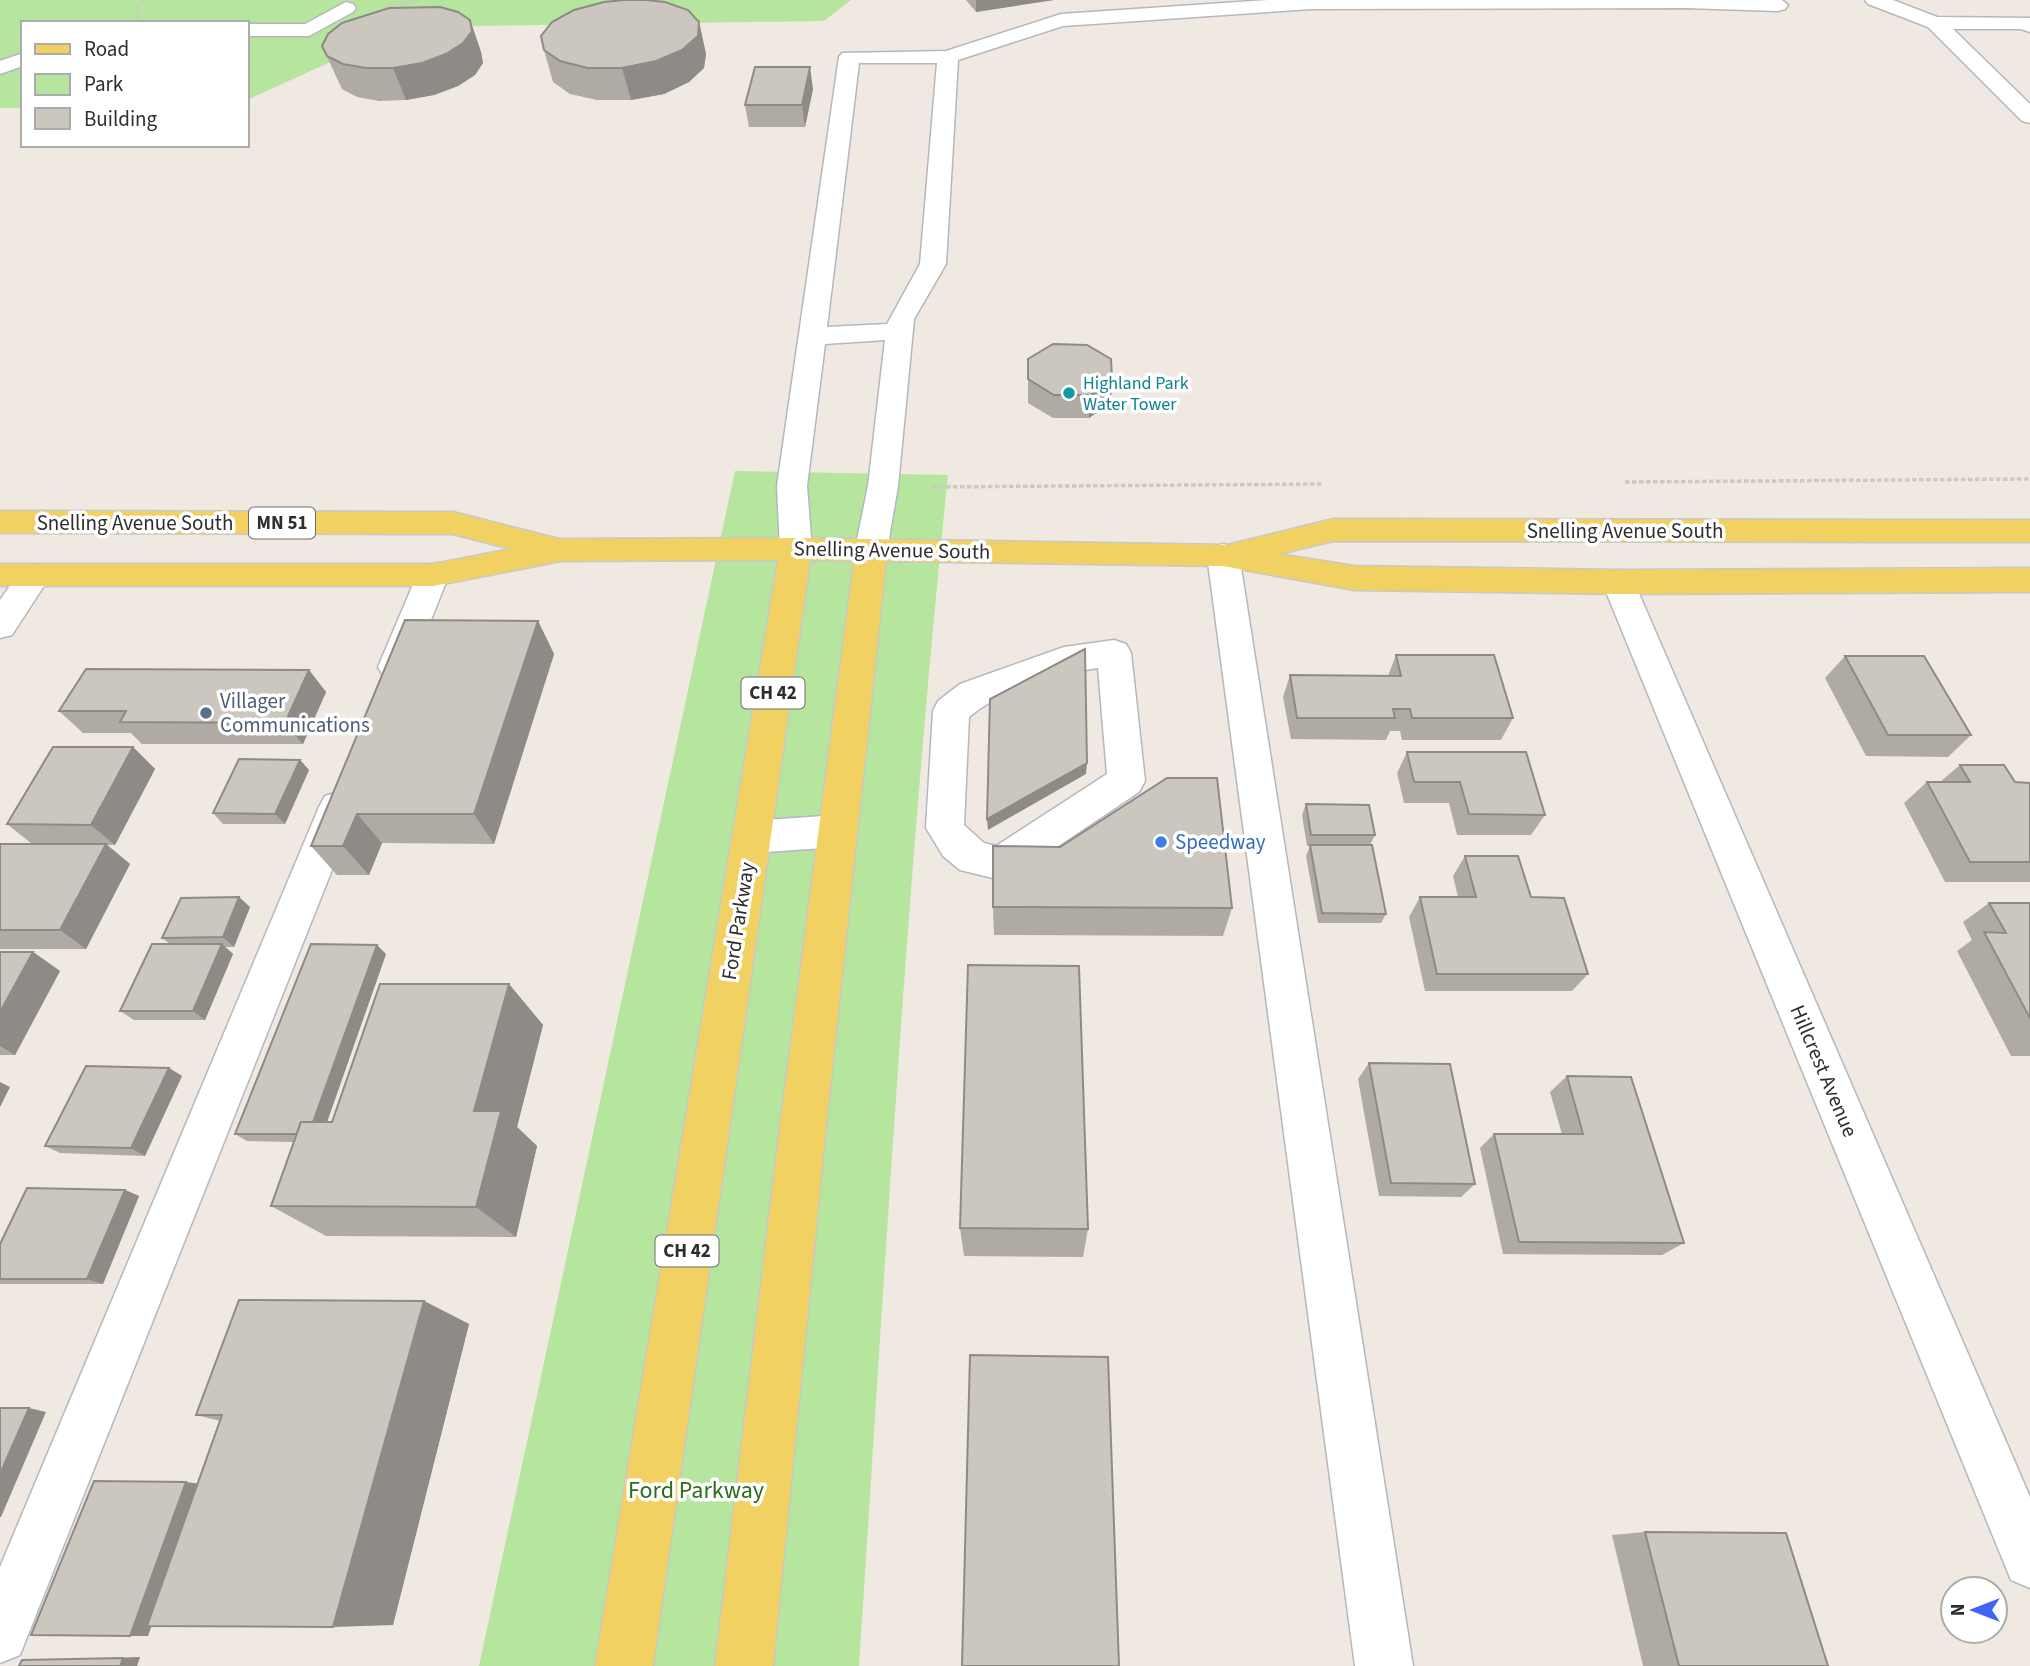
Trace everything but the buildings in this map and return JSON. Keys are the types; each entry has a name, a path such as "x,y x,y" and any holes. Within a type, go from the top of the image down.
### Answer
{"main road":[{"name":"Snelling Avenue South","path":"0,523 453,523 561,550"},
{"name":"Snelling Avenue South","path":"1223,555 1333,530 2030,531"},
{"name":"Snelling Avenue South","path":"0,575 433,575 561,550 796,549 1223,555 1353,578 2026,585"},
{"name":"Ford Parkway","path":"624,1666 796,549"},
{"path":"744,1666 871,550"}],"street":[{"path":"1875,0 1936,23 2026,23 2030,26"},
{"path":"796,549 792,486 849,57 948,57 1061,20 1311,3 1686,2 1778,5"},
{"path":"248,30 309,30 346,8"},
{"path":"1936,23 2030,116"},
{"path":"871,550 883,486 901,319 933,264 948,57"},
{"path":"0,68 21,60"},
{"path":"813,336 901,331"},
{"path":"1223,555 1384,1666"},
{"path":"0,626 34,575"},
{"path":"383,698 433,575"},
{"name":"Hillcrest Avenue","path":"1618,582 2030,1561"},
{"path":"1114,653 1126,781 1001,863 974,858 957,845 945,828 951,711 972,694 1064,660 1114,653"},
{"path":"0,1634 351,775"},
{"path":"751,837 838,831"}],"path":[{"path":"137,21 138,6 147,0"}],"green space":[{"path":"0,0 851,0 824,21 407,27 248,100 248,21 21,21 21,108 0,108"},
{"name":"Ford Parkway","path":"735,471 948,475 920,772 859,1666 479,1666"}],"place":[{"name":"Highland Park Water Tower","path":"1069,393"},
{"name":"Villager Communications","path":"206,713"},
{"name":"Speedway","path":"1161,842"}]}
